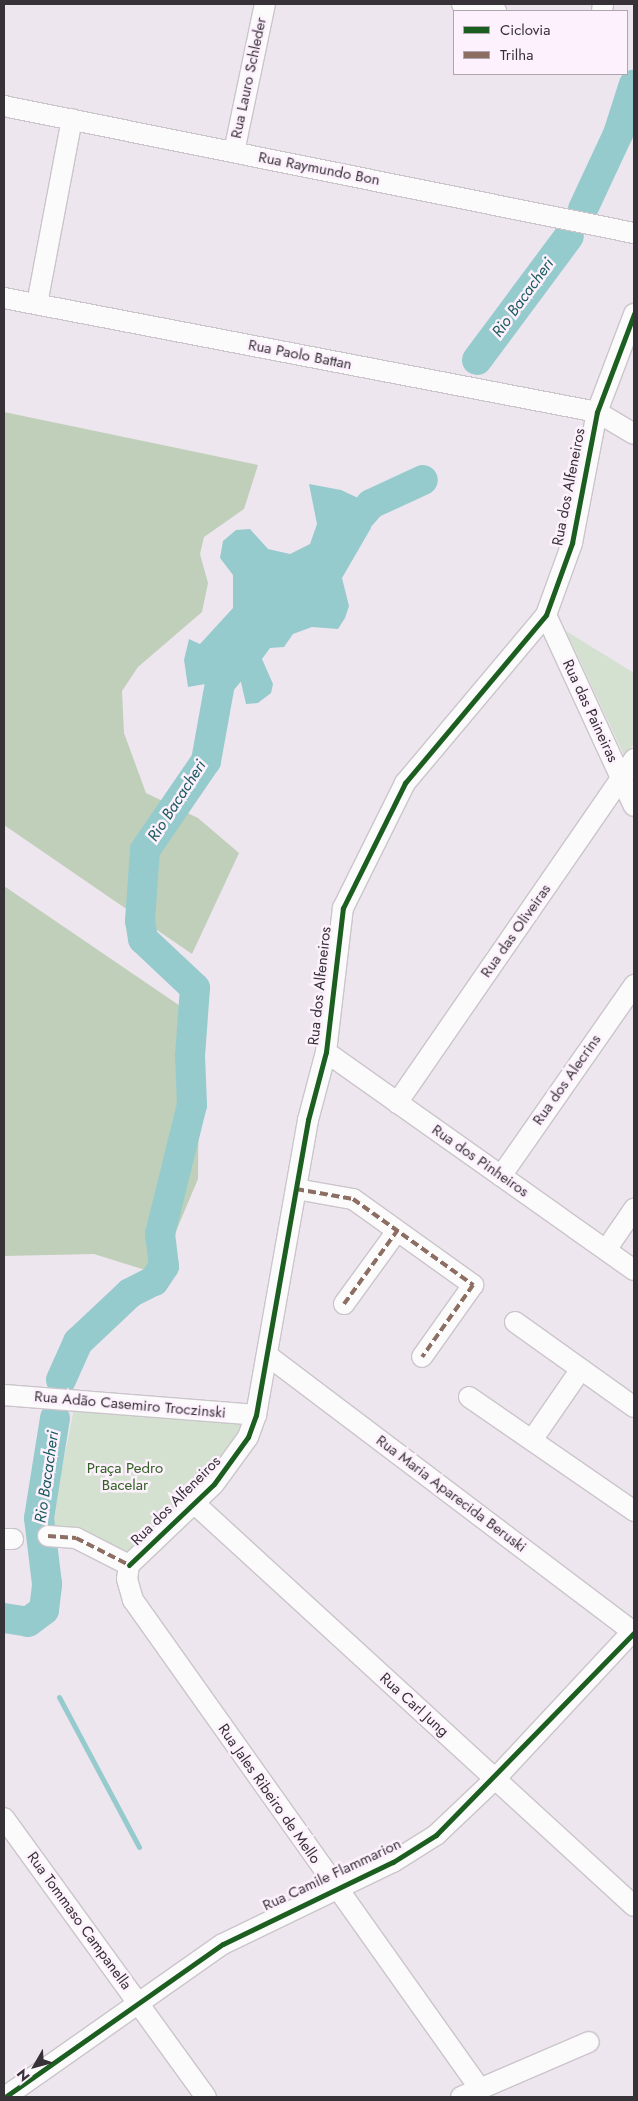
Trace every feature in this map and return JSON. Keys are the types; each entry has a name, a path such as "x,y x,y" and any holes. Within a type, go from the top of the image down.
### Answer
{"street":[{"name":"Rua Lauro Schleder","path":"234,152 265,4"},
{"path":"462,4 491,10"},
{"name":"Rua Raymundo Bon","path":"4,106 634,233"},
{"path":"37,304 72,119"},
{"name":"Rua Paolo Battan","path":"4,298 597,412 634,434"},
{"name":"Rua dos Alfeneiros","path":"129,1565 194,1504 234,1459 256,1415 296,1189 326,1052 339,920 396,798 546,616 572,543 597,412 634,314"},
{"name":"Rua das Paineiras","path":"546,616 634,806"},
{"name":"Rua das Oliveiras","path":"397,1103 634,759"},
{"name":"Rua dos Alecrins","path":"500,1176 634,985"},
{"name":"Rua dos Pinheiros","path":"326,1052 634,1270"},
{"path":"296,1189 352,1199 473,1285 422,1357"},
{"path":"606,1250 634,1209"},
{"path":"344,1304 397,1231"},
{"path":"515,1322 634,1407"},
{"name":"Rua Maria Aparecida Beruski","path":"267,1355 633,1633"},
{"path":"532,1440 581,1369"},
{"name":"Rua Adão Casemiro Troczinski","path":"4,1395 256,1415"},
{"path":"469,1397 634,1511"},
{"name":"Rua Carl Jung","path":"194,1504 634,1906"},
{"path":"48,1536 76,1538 129,1565"},
{"name":"Rua Jales Ribeiro de Mello","path":"129,1565 127,1579 133,1600 336,1889 480,2089"},
{"name":"Rua Camile Flammarion","path":"6,2097 138,2003 246,1930 336,1889 416,1849 495,1779 633,1633"},
{"name":"Rua Tommaso Campanella","path":"4,1818 206,2097"},
{"path":"461,2097 589,2042"}],"green space":[{"path":"4,412 258,465 244,509 204,537 200,554 208,583 202,612 138,667 122,691 124,733 146,793 198,818 239,853 192,954 4,825"},
{"path":"566,631 634,673 634,743 625,757"},
{"path":"4,886 189,1012 199,1068 198,1179 158,1274 94,1254 4,1256"},
{"name":"Praça Pedro Bacelar","path":"74,1409 244,1424 229,1456 128,1560 50,1529"}],"water":[{"path":"309,484 341,490 371,504 371,528 342,578 349,606 345,618 338,629 312,627 293,634 284,647 270,648 262,659 273,684 271,693 258,703 246,704 240,678 188,687 184,660 189,639 200,644 233,608 233,575 220,558 223,541 236,530 250,529 268,549 290,554 310,544 317,524"}],"waterway":[{"name":"Rio Bacacheri","path":"583,209 618,134 634,84"},
{"name":"Rio Bacacheri","path":"477,360 569,236"},
{"name":"Rio Bacacheri","path":"344,535 371,504 423,480"},
{"name":"Rio Bacacheri","path":"61,1380 78,1342 130,1293 154,1281 164,1266 160,1234 192,1105 190,1056 195,988 143,939 140,921 145,850 206,761 220,683 247,651"},
{"name":"Rio Bacacheri","path":"4,1618 28,1622 44,1610 47,1584 39,1518 55,1418"},
{"path":"28,1622 31,1630"},
{"path":"59,1697 139,1847"}],"marked path":[{"path":"296,1189 353,1199 473,1285 422,1357"},
{"path":"344,1304 397,1231"},
{"path":"48,1536 76,1538 129,1565"}],"cycle path":[{"path":"129,1565 214,1484 248,1437 256,1415 308,1120 326,1052 343,908 405,783 546,615 572,543 597,412 634,314"},
{"path":"5,2097 223,1944 393,1862 436,1835 634,1633"}]}
